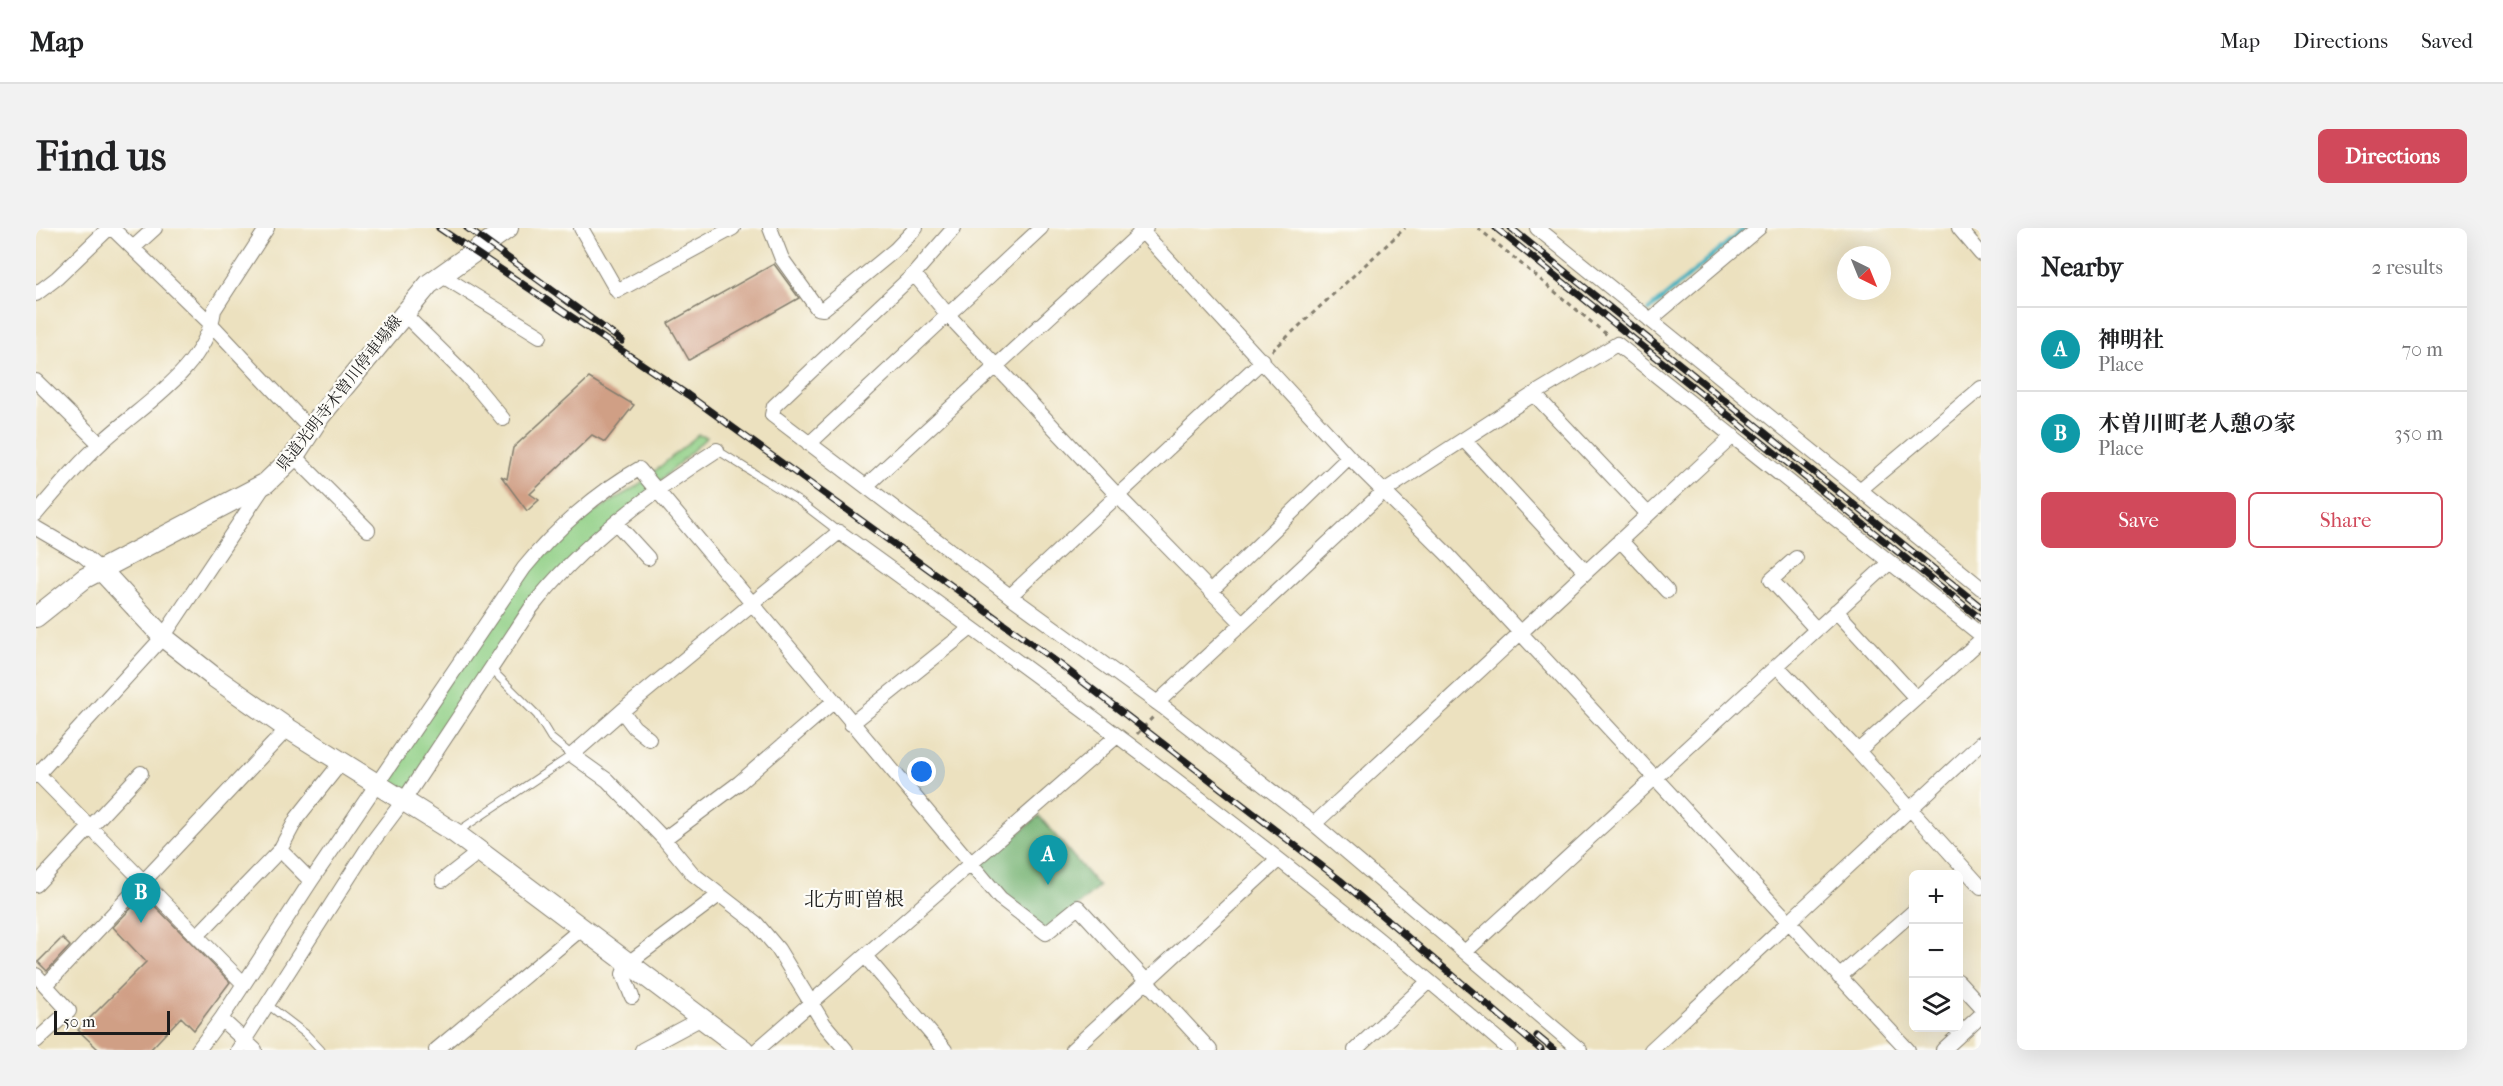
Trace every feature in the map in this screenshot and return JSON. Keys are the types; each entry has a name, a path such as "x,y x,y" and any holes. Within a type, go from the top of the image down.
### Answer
{"street":[{"path":"36,294 57,278 111,228 212,326 311,430"},
{"path":"133,248 154,228"},
{"path":"36,514 100,444 179,375 200,348 212,326 214,310 267,228"},
{"name":"県道光明寺木曽川停車場線","path":"36,617 85,578 266,483 294,456 311,430 403,313 429,284 508,228"},
{"path":"581,228 617,291 733,228"},
{"path":"770,228 782,259 817,308 823,309 895,250 916,228"},
{"path":"954,228 914,274 774,406 772,412 774,418 1010,596 1160,705 1314,824 1580,1050"},
{"path":"809,444 1041,228"},
{"path":"1537,228 1862,489 1981,588"},
{"path":"1650,320 1759,228"},
{"path":"866,486 1142,229 1349,457 1520,633 1908,1050"},
{"path":"1962,229 1981,254"},
{"path":"914,274 948,315 1117,495 1242,623"},
{"path":"441,275 540,336"},
{"path":"403,313 468,377 503,419"},
{"path":"1160,705 1242,623 1384,491 1534,394 1617,344 1981,637 1858,751"},
{"path":"1010,596 1263,360"},
{"path":"36,381 100,444"},
{"path":"1862,489 1981,388"},
{"path":"1534,394 1648,514"},
{"path":"1314,824 1733,436"},
{"path":"1464,440 1586,572"},
{"path":"221,1020 247,1047 268,1005 361,858 404,800 552,581 616,523 657,490 717,450"},
{"path":"294,456 368,530"},
{"path":"1212,590 1349,457"},
{"path":"198,1050 221,1020 311,881 524,568 544,543 598,498 639,469 832,702 1000,898 1046,933 1078,907 1210,1050"},
{"path":"244,984 37,774 164,637 266,483"},
{"path":"616,523 648,558"},
{"path":"36,528 84,556 102,570 164,637 214,677 288,728 343,760 455,834 744,1050"},
{"path":"846,1050 810,1003 778,949 763,931 693,874 664,838 607,780 572,755 839,532 1122,740 1278,860 1429,981 1510,1050"},
{"path":"1620,540 1667,591"},
{"path":"1796,558 1771,580 1816,629"},
{"path":"1466,951 1890,562"},
{"path":"1836,611 1916,698"},
{"path":"851,724 971,628"},
{"path":"1777,666 1910,808 1957,870"},
{"path":"664,838 739,783 832,702"},
{"path":"622,711 634,727 649,740"},
{"path":"36,1041 69,1011 41,980 145,883 288,728"},
{"path":"757,1050 970,864 1122,740"},
{"path":"1651,1050 1980,745"},
{"path":"197,936 280,850 297,818 343,760"},
{"path":"36,885 141,773"},
{"path":"280,850 311,881"},
{"path":"443,880 479,852"},
{"path":"1072,1050 1278,860"},
{"path":"1963,874 1981,887"},
{"path":"632,997 623,974 627,964 719,895"},
{"path":"1839,976 1908,915"},
{"path":"436,1050 581,929"},
{"path":"865,956 945,1050"},
{"path":"1355,1050 1429,981"},
{"path":"1963,986 1981,1006"},
{"path":"1943,1050 1981,1015"},
{"path":"642,1050 661,1046 700,1018"}],"lane":[{"path":"717,450 800,502 839,532"},
{"path":"455,834 572,755 551,738 537,715 491,669"},
{"path":"268,1005 306,1034 321,1050"}],"path":[{"path":"1263,360 1405,228"},
{"path":"1478,228 1617,344"},
{"path":"1122,740 1160,705"}],"green space":[{"path":"698,435 707,437 553,581 404,800 378,783 545,543 637,486"},
{"path":"1039,816 1099,887 1046,933 974,871"}],"building":[{"path":"774,264 799,298 689,360 668,323"},
{"path":"589,378 634,405 605,442 592,435 530,494 539,500 527,511 501,476 507,479 513,448"},
{"path":"144,895 230,982 194,1030 181,1017 150,1050 99,1050 78,1030 146,962 113,927"},
{"path":"62,938 70,946 47,971 38,962"}],"waterway":[{"path":"1649,310 1745,228"}],"railway":[{"path":"439,228 688,395 1061,665 1340,880 1541,1050"},
{"path":"467,228 622,341"},
{"path":"1496,228 1981,619"},
{"path":"1511,228 1981,607"},
{"path":"1537,1036 1554,1050"}],"place":[{"name":"神明社","path":"1048,885"},
{"name":"木曽川町老人憩の家","path":"141,923"}],"district":[{"name":"北方町曽根","path":"854,899"}]}
